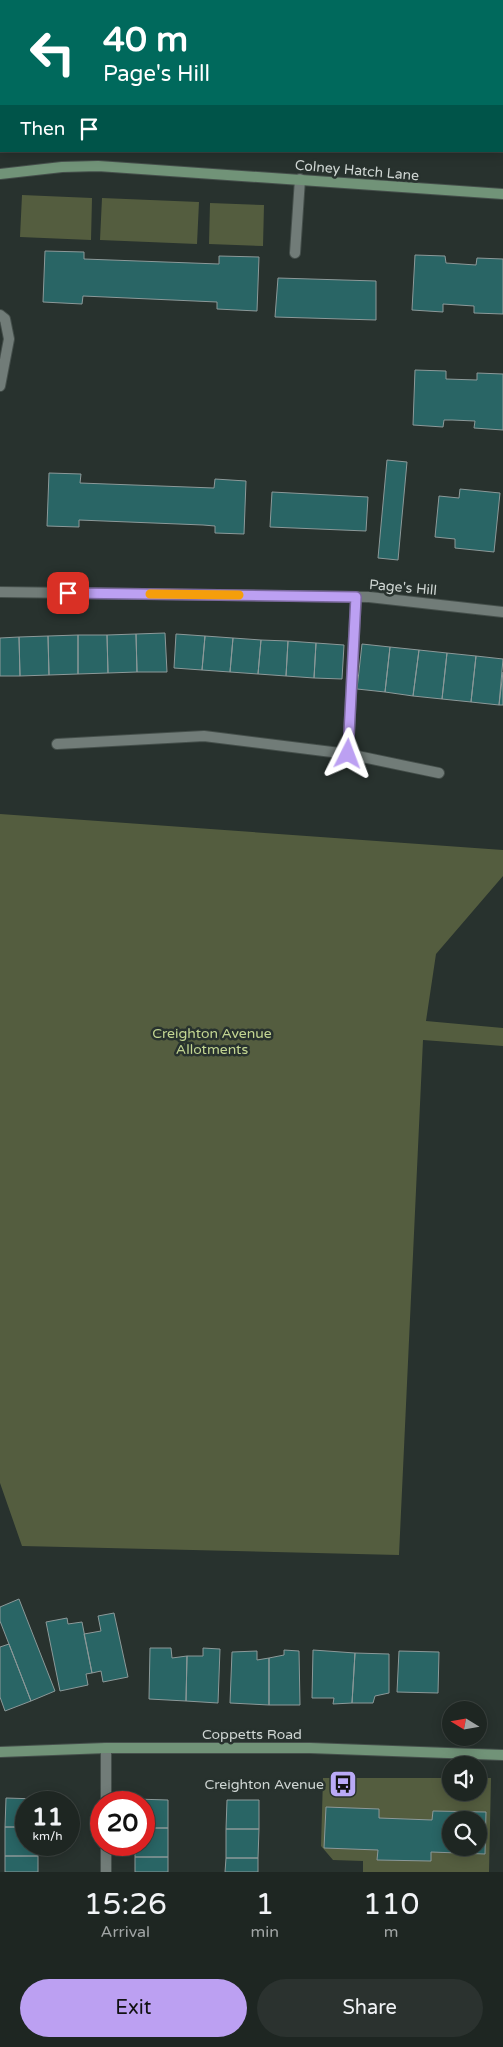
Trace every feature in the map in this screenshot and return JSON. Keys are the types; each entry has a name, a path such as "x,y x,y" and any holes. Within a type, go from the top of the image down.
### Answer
{"main road":[{"name":"Colney Hatch Lane","path":"0,174 62,167 98,166 503,194"},
{"name":"Coppetts Road","path":"0,1752 106,1748 310,1748 503,1755"}],"street":[{"path":"295,253 300,179"},
{"path":"0,315 5,319 8,339 0,386"},
{"name":"Page's Hill","path":"0,592 356,597 407,600 503,612"},
{"path":"348,754 356,597"},
{"path":"57,744 204,736 348,754 439,773"},
{"path":"106,1748 106,1791"},
{"path":"106,1856 106,1872"}],"green space":[{"path":"22,195 92,198 91,240 20,237"},
{"path":"102,198 199,202 197,244 100,240"},
{"path":"210,203 264,205 263,246 209,244"},
{"name":"Creighton Avenue Allotments","path":"0,814 503,850 503,876 436,954 426,1021 503,1028 503,1046 423,1040 399,1555 22,1546 0,1483"},
{"path":"323,1778 442,1778 442,1801 487,1801 487,1778 491,1778 489,1872 363,1872 363,1861 333,1860 321,1846"}],"building":[{"path":"45,251 84,252 84,259 219,264 219,256 259,257 257,311 217,309 217,302 83,296 82,304 43,302"},
{"path":"415,255 445,256 446,263 476,265 477,258 503,259 503,314 474,313 474,306 443,304 443,312 412,310"},
{"path":"278,278 376,281 376,320 275,317"},
{"path":"415,370 446,371 446,379 477,380 477,373 503,374 503,430 474,428 475,421 444,420 443,427 413,425"},
{"path":"387,460 407,462 398,560 378,558"},
{"path":"49,473 81,474 80,483 214,488 215,479 246,481 244,534 215,533 215,526 203,525 79,520 79,527 47,526"},
{"path":"460,489 500,493 494,552 455,548 455,539 435,537 439,496 459,498"},
{"path":"272,492 368,497 366,531 270,527"},
{"path":"165,633 167,672 137,672 136,634"},
{"path":"136,634 137,672 108,673 107,635"},
{"path":"176,634 205,636 202,670 174,668"},
{"path":"78,635 107,635 108,673 78,674"},
{"path":"78,635 78,674 49,675 48,636"},
{"path":"48,636 49,675 20,676 19,637"},
{"path":"205,636 233,638 230,672 202,670"},
{"path":"19,637 20,676 0,676 0,638"},
{"path":"233,638 261,640 258,674 230,672"},
{"path":"261,640 288,641 286,676 258,674"},
{"path":"288,641 316,643 314,678 286,676"},
{"path":"316,643 344,645 342,679 314,678"},
{"path":"362,644 390,647 385,692 357,689"},
{"path":"390,647 419,650 413,696 385,692"},
{"path":"419,650 447,653 442,699 413,696"},
{"path":"447,653 476,656 471,702 442,699"},
{"path":"476,656 503,659 499,705 471,702"},
{"path":"503,672 503,705 499,705"},
{"path":"19,1599 55,1691 31,1701 0,1621 0,1607"},
{"path":"114,1613 128,1677 103,1682 101,1671 92,1673 84,1634 101,1631 98,1616"},
{"path":"67,1618 68,1624 82,1622 92,1673 86,1674 88,1685 60,1691 46,1622"},
{"path":"9,1644 31,1701 5,1711 0,1697 0,1647"},
{"path":"150,1648 171,1648 172,1658 187,1656 186,1701 149,1699"},
{"path":"203,1648 220,1649 218,1703 186,1701 187,1656 203,1656"},
{"path":"284,1650 299,1651 300,1705 269,1705 269,1658 284,1655"},
{"path":"313,1650 355,1653 352,1703 333,1704 334,1698 312,1698"},
{"path":"257,1651 257,1660 269,1658 269,1705 230,1703 232,1652"},
{"path":"399,1651 439,1652 438,1693 397,1692"},
{"path":"355,1653 389,1654 389,1693 375,1696 373,1703 352,1703"},
{"path":"6,1798 15,1798 15,1827 5,1827"},
{"path":"155,1800 168,1800 168,1828 155,1828"},
{"path":"227,1800 259,1800 259,1829 226,1829"},
{"path":"326,1807 379,1809 379,1818 432,1820 433,1811 442,1811 442,1852 431,1852 431,1861 377,1860 378,1850 324,1848"},
{"path":"5,1827 15,1827 15,1856 5,1856"},
{"path":"155,1828 168,1828 168,1857 135,1857 155,1856"},
{"path":"226,1829 259,1829 258,1858 226,1858"},
{"path":"5,1856 38,1856 38,1872 5,1872"},
{"path":"135,1857 168,1857 168,1872 135,1872"},
{"path":"226,1858 258,1858 258,1872 225,1872"}],"slow traffic":[{"path":"150,594 239,595"}],"place":[{"name":"Creighton Avenue","path":"343,1784"}],"route":[{"path":"68,593 356,597 348,754"}]}
